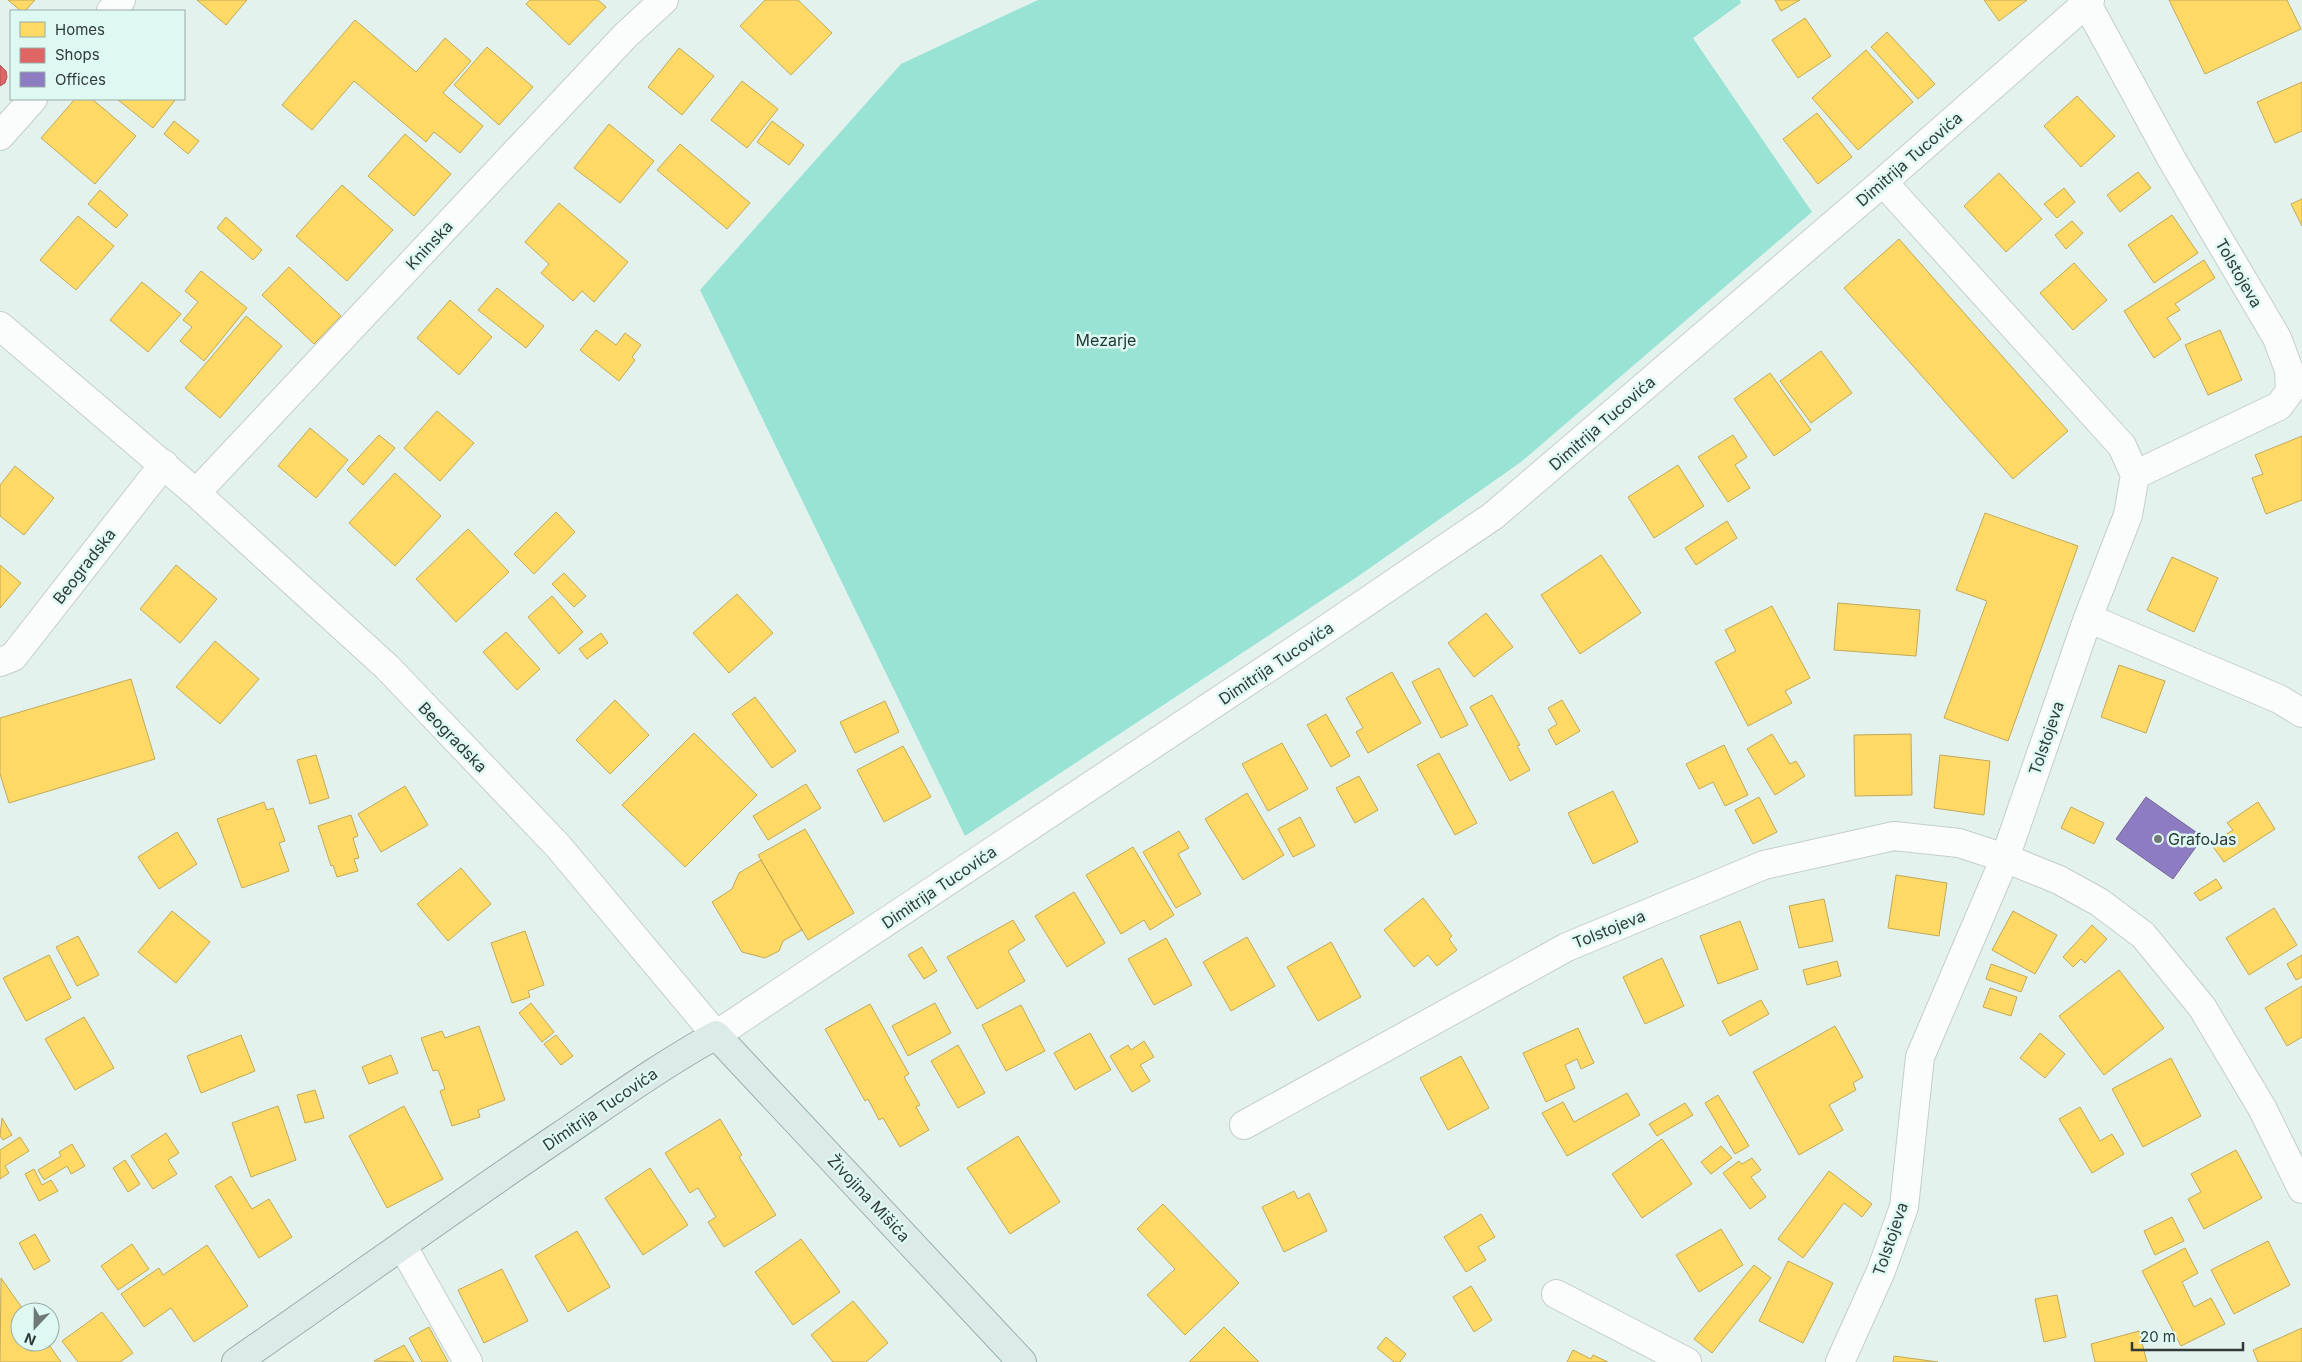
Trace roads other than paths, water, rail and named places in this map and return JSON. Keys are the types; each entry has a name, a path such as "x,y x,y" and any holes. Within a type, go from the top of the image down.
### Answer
{"main road":[{"name":"Dimitrija Tucovića","path":"236,1362 403,1247 479,1191 663,1066 716,1035"},
{"name":"Živojina Mišića","path":"716,1035 1022,1362"}],"street":[{"path":"112,10 121,0"},
{"name":"Kninska","path":"196,493 625,36 664,0"},
{"name":"Dimitrija Tucovića","path":"716,1035 1493,516 1883,182 2089,2"},
{"name":"Tolstojeva","path":"1840,1362 1881,1271 1904,1207 1920,1057 2004,858 2088,618 2128,515 2135,475 2279,406 2290,391 2289,370 2277,338 2171,158 2089,2"},
{"path":"0,136 32,100"},
{"path":"1883,182 2122,446 2135,475"},
{"name":"Beogradska","path":"0,326 164,464 387,667 558,846 716,1035"},
{"name":"Beogradska","path":"0,662 13,657 164,464"},
{"path":"2088,618 2279,699 2302,713"},
{"name":"Tolstojeva","path":"1244,1125 1567,946 1764,865 1894,836 1960,843 2004,858 2059,880 2099,902 2143,935 2202,1007 2262,1108 2302,1189"},
{"path":"403,1247 468,1362"},
{"path":"1556,1294 1687,1362"}],"place":[{"name":"GrafoJas","path":"2158,839"}],"park label":[{"name":"Mezarje","path":"1106,340"}]}
